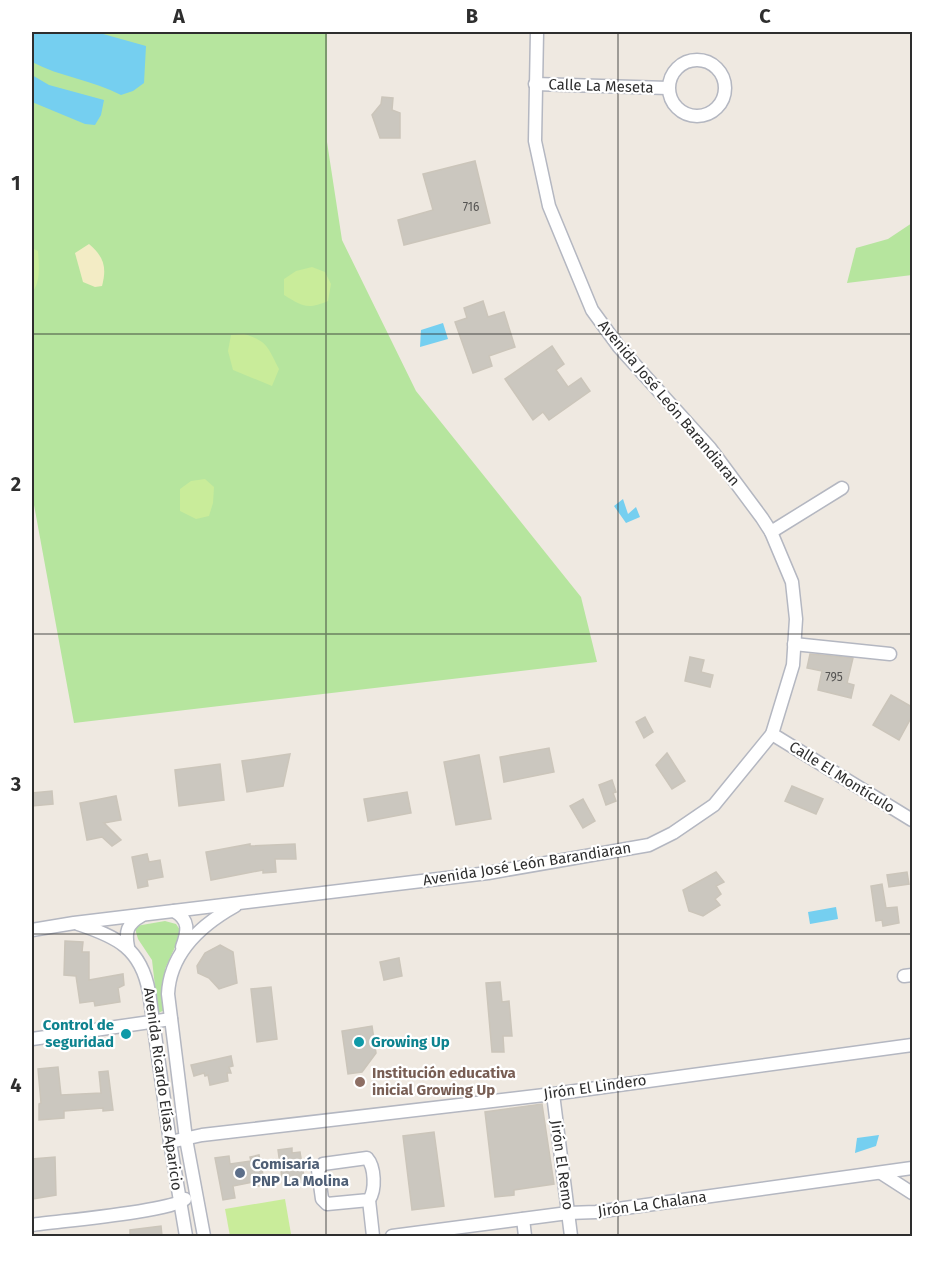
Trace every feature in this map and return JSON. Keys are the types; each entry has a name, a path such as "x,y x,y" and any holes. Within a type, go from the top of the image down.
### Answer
{"street":[{"name":"Avenida José León Barandiaran","path":"32,930 241,902 488,873 649,845 673,833 714,805 772,734 793,665 796,619 792,582 771,532 710,448 619,347 592,310 549,206 535,141 537,32"},
{"name":"Calle La Meseta","path":"692,60 710,63 723,77 725,87 720,104 714,111 697,116 680,111 669,97 668,88 675,69 682,63 692,60"},
{"name":"Calle La Meseta","path":"535,84 668,88"},
{"path":"771,532 842,488"},
{"path":"795,644 890,654"},
{"name":"Calle El Montículo","path":"772,734 912,820"},
{"name":"Avenida Ricardo Elías Aparicio","path":"181,951 207,924 241,902"},
{"name":"Avenida Ricardo Elías Aparicio","path":"174,911 186,920 188,927 181,951 171,971 168,994 186,1139 203,1234"},
{"path":"128,948 126,932 129,925 142,915"},
{"name":"Avenida Ricardo Elías Aparicio","path":"74,923 106,935 128,948 139,960 144,970 185,1235"},
{"path":"32,1038 171,1019"},
{"name":"Jirón El Lindero","path":"170,1142 553,1094 912,1045"},
{"name":"Jirón El Remo","path":"553,1094 571,1236"},
{"path":"369,1200 327,1204 322,1199 318,1170 323,1164 367,1158 370,1162 374,1193 369,1200 373,1236"},
{"name":"Jirón La Chalana","path":"392,1236 415,1235 568,1213 596,1212 912,1168"},
{"path":"880,1173 912,1193"},
{"path":"32,1225 179,1204 190,1194 194,1186"},
{"path":"523,1219 525,1236"},
{"path":"185,1235 191,1226 198,1227 203,1234"}],"green space":[{"path":"32,32 327,32 327,142 342,240 416,391 581,597 597,662 74,723 32,494"},
{"path":"912,223 912,275 847,283 856,248 888,239"},
{"path":"32,248 38,251 39,268 37,283 32,293"},
{"path":"312,267 325,272 331,284 328,301 305,306 284,295 284,279 296,271"},
{"path":"244,334 258,339 266,346 279,369 272,386 233,370 228,351 231,335"},
{"path":"205,479 214,487 213,503 209,516 196,519 180,511 180,489 191,481"},
{"path":"165,921 176,924 180,930 165,969 165,1010 158,1013 152,960 138,939 136,926"},
{"path":"285,1199 291,1234 230,1236 225,1209"}],"sand":[{"path":"89,244 98,253 103,263 102,286 95,287 83,282 75,253"}],"water":[{"path":"32,32 96,32 146,46 144,83 133,91 121,95 32,62"},
{"path":"32,75 49,85 104,100 101,115 95,125 85,124 32,102"},
{"path":"443,323 448,339 420,347 421,330"},
{"path":"623,499 628,514 636,507 640,517 626,523 614,506"},
{"path":"836,907 838,919 810,924 808,912"},
{"path":"879,1135 876,1146 855,1153 857,1138"}],"building":[{"path":"382,97 393,98 392,110 400,113 400,138 380,138 372,115 381,104"},
{"path":"475,161 490,223 404,245 398,220 433,210 423,174"},
{"path":"483,301 488,317 504,312 515,347 489,356 492,366 473,373 455,322 467,318 464,308"},
{"path":"552,346 564,364 556,370 568,387 581,378 590,391 549,420 543,412 533,420 505,379"},
{"path":"810,654 853,658 847,683 854,685 851,698 818,690 822,671 807,668"},
{"path":"690,657 704,660 701,672 713,675 710,687 685,681"},
{"path":"891,695 912,707 912,716 899,740 873,725"},
{"path":"645,717 653,732 644,738 636,722"},
{"path":"549,748 554,772 504,782 500,757"},
{"path":"667,753 685,781 672,789 656,765"},
{"path":"290,754 283,786 247,792 242,761"},
{"path":"479,755 491,819 456,825 444,762"},
{"path":"220,764 224,800 179,806 175,770"},
{"path":"612,780 616,801 606,805 599,785"},
{"path":"792,786 823,799 816,814 785,801"},
{"path":"52,791 53,804 32,806 32,793"},
{"path":"407,792 411,813 368,821 364,799"},
{"path":"116,796 121,820 104,823 121,840 112,846 102,837 87,840 80,803"},
{"path":"583,799 595,821 583,828 570,806"},
{"path":"250,844 250,846 295,844 296,859 275,859 276,872 263,873 263,870 211,880 206,852"},
{"path":"147,854 149,862 160,860 163,877 147,880 148,886 138,888 132,857"},
{"path":"716,872 724,882 716,886 721,894 715,899 720,905 703,916 689,911 683,890"},
{"path":"907,872 909,884 889,887 887,875"},
{"path":"882,884 886,908 897,907 899,923 883,926 882,920 876,921 871,886"},
{"path":"65,941 83,942 82,952 89,952 89,980 123,974 124,985 118,988 120,1002 95,1006 94,1001 80,1003 76,976 64,975"},
{"path":"220,945 233,952 237,983 219,989 209,978 198,973 197,966 205,953"},
{"path":"399,958 402,976 384,980 380,962"},
{"path":"500,982 502,1002 509,1001 512,1036 503,1036 504,1052 492,1052 486,983"},
{"path":"271,987 277,1039 257,1042 251,989"},
{"name":"Growing Up","path":"372,1026 376,1053 362,1072 348,1074 342,1031"},
{"path":"231,1056 233,1066 229,1067 231,1073 227,1073 228,1081 210,1085 208,1075 205,1076 204,1073 194,1076 191,1065"},
{"path":"58,1067 61,1095 101,1093 99,1072 108,1071 113,1110 103,1111 103,1108 64,1111 64,1118 39,1120 39,1104 41,1103 38,1069"},
{"path":"542,1104 554,1184 514,1190 514,1195 495,1197 485,1112"},
{"path":"434,1132 444,1206 412,1210 403,1136"},
{"path":"292,1148 292,1153 300,1152 305,1183 283,1186 278,1150"},
{"name":"Comisaría PNP La Molina","path":"259,1155 265,1185 253,1187 253,1182 233,1186 235,1198 223,1200 215,1158 229,1156 230,1164 251,1161 250,1157"},
{"path":"55,1157 56,1195 32,1199 32,1159"},
{"path":"161,1226 162,1236 130,1236 130,1230"}],"place":[{"name":"Control de seguridad","path":"126,1034"},
{"name":"Growing Up","path":"359,1042"},
{"name":"Institución educativa inicial Growing Up","path":"360,1082"},
{"name":"Comisaría PNP La Molina","path":"240,1173"}]}
